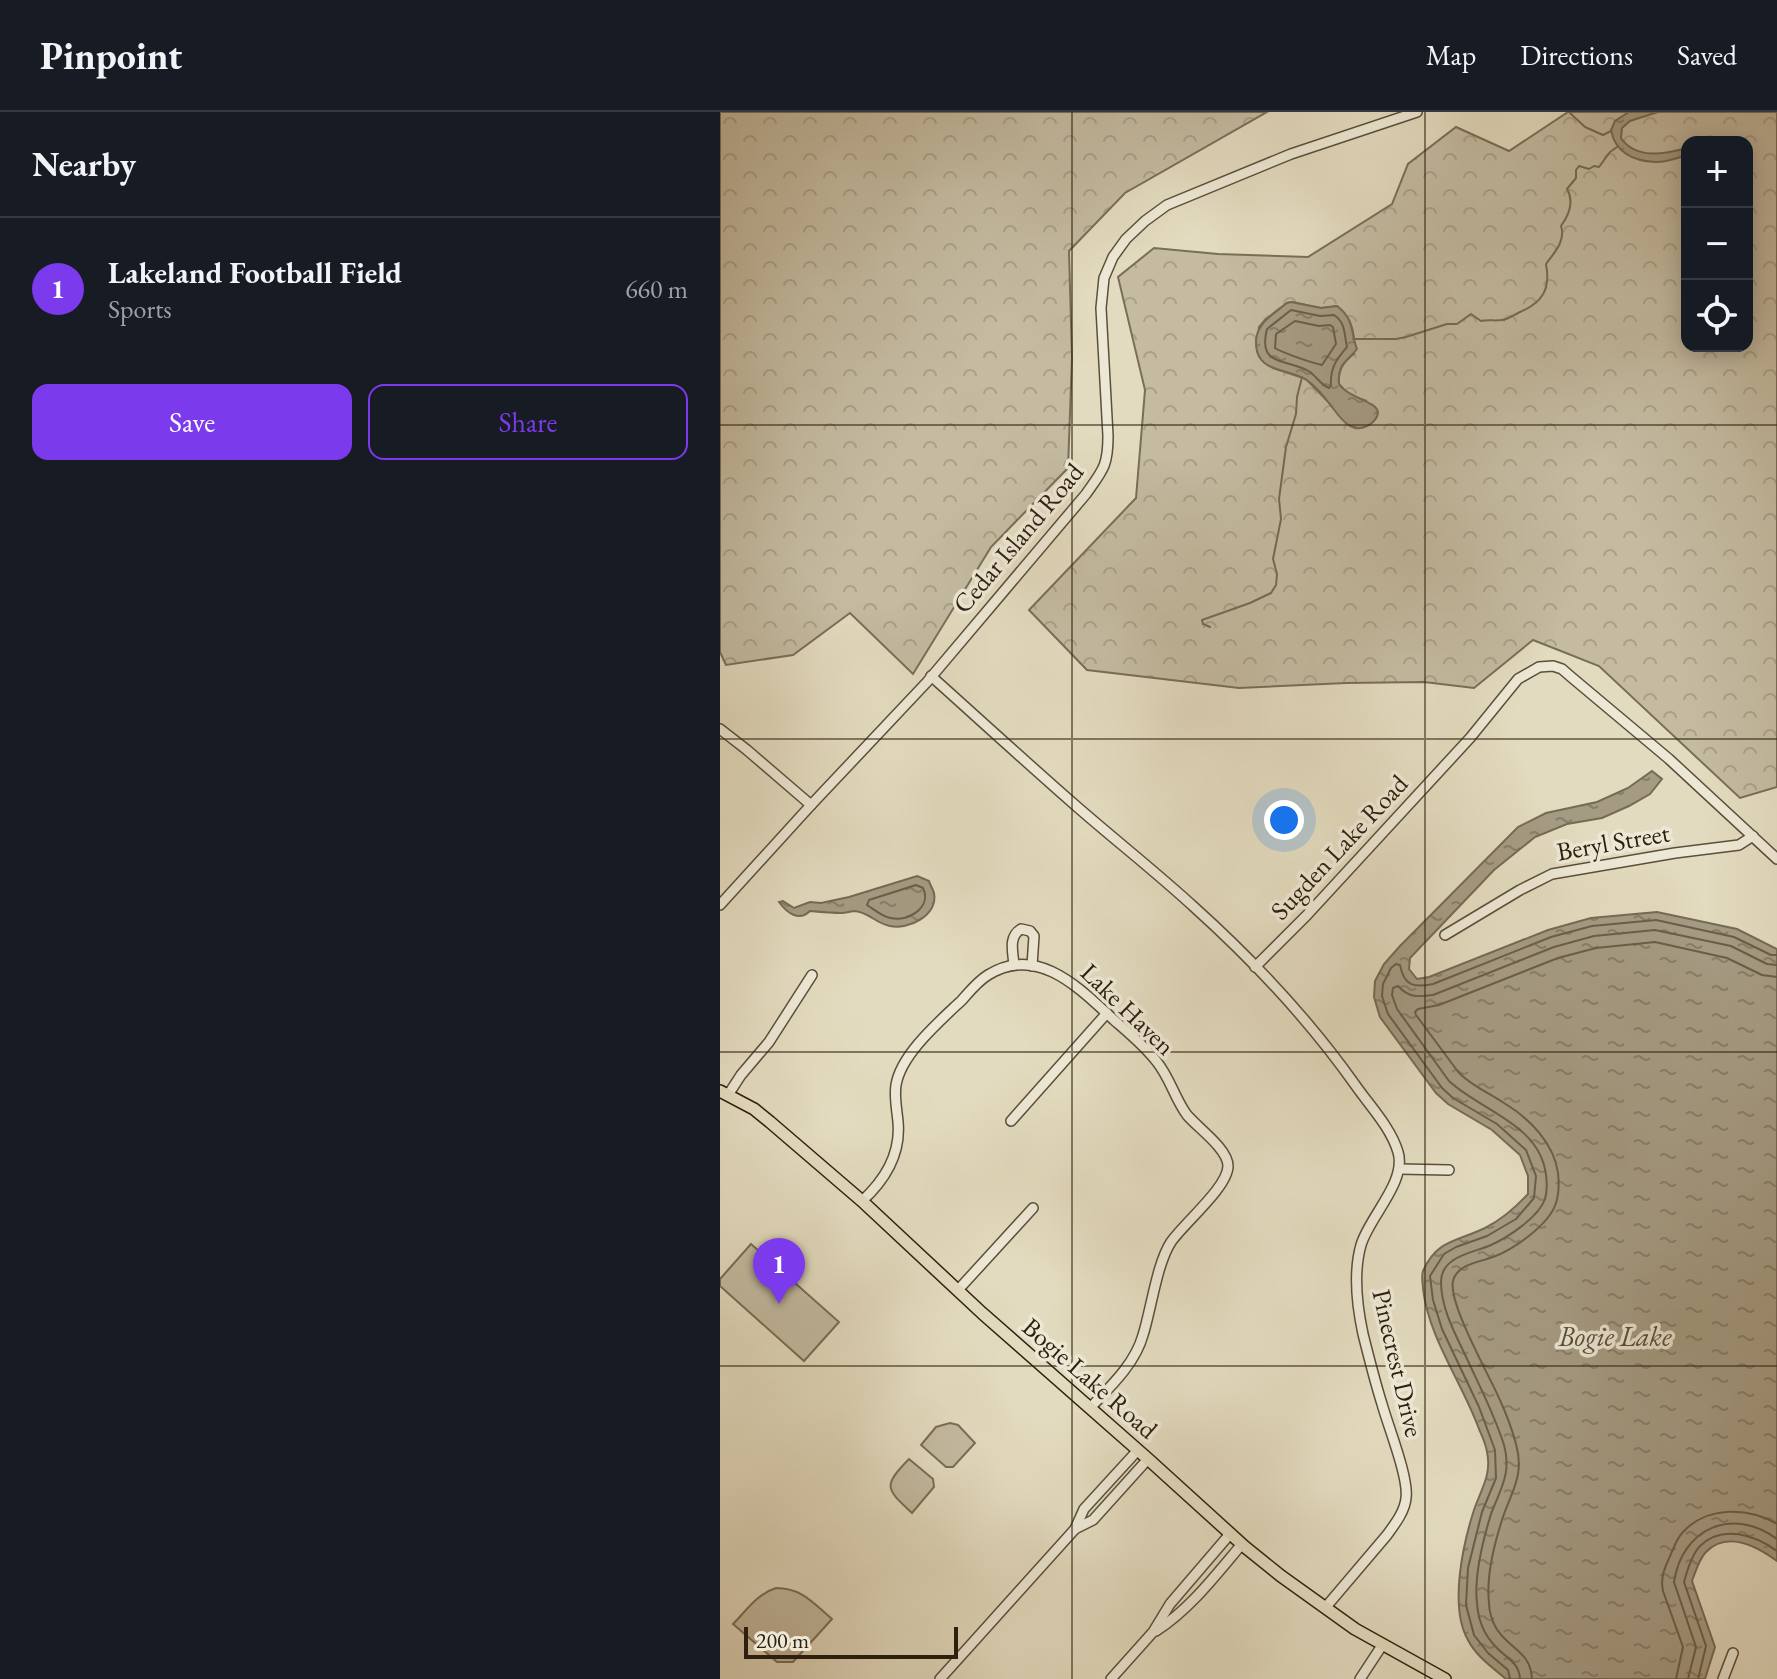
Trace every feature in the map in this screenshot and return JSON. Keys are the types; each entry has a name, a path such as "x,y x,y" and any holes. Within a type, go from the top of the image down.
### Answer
{"main road":[{"name":"Bogie Lake Road","path":"724,1093 754,1109 862,1201 1230,1534 1281,1576 1355,1629 1445,1679"}],"street":[{"name":"Cedar Island Road","path":"720,905 931,676 1086,494 1102,471 1108,456 1101,308 1104,278 1113,257 1126,239 1167,205 1291,154 1417,112"},
{"name":"Sugden Lake Road","path":"1255,967 1451,758 1518,679 1539,667 1562,669 1669,759 1777,859"},
{"path":"931,676 1195,908 1294,1007 1384,1125 1400,1155 1399,1169 1449,1170"},
{"path":"720,729 811,805"},
{"name":"Beryl Street","path":"1445,935 1552,874 1739,845 1753,836"},
{"path":"862,1201 884,1176 896,1151 896,1083 916,1047 986,976 1014,965 1012,939 1021,929 1030,931 1034,936 1032,966"},
{"name":"Lake Haven","path":"1014,965 1052,971 1070,980 1145,1048 1159,1064 1185,1112 1224,1153 1228,1164 1225,1179 1169,1245 1138,1349 1120,1375 1090,1408"},
{"path":"724,1093 769,1042 812,975"},
{"path":"1011,1121 1107,1013"},
{"name":"Pinecrest Drive","path":"1325,1608 1387,1535 1406,1498 1400,1462 1363,1332 1356,1272 1361,1242 1391,1191 1399,1169"},
{"path":"958,1290 1033,1208"},
{"path":"940,1679 1075,1529 1084,1509 1138,1450"},
{"path":"1075,1529 1093,1520 1148,1459"},
{"path":"1111,1679 1153,1632 1170,1604 1230,1534"},
{"path":"1153,1632 1179,1614 1242,1544"},
{"path":"1195,1576 1206,1585"},
{"path":"1360,1679 1383,1644"},
{"path":"1723,1679 1733,1653"}],"green space":[{"path":"720,112 1267,112 1125,193 1069,251 1072,358 1068,468 991,547 913,674 850,613 793,655 726,665 720,652"},
{"path":"1568,112 1777,112 1777,787 1740,798 1599,666 1533,640 1474,688 1424,682 1239,688 1087,670 1029,610 1136,498 1145,390 1118,277 1154,248 1308,257 1392,204 1408,164 1456,127 1509,151","holes":["1287,303 1321,308 1337,306 1350,322 1354,354 1342,367 1339,384 1349,395 1367,401 1333,407 1306,379 1273,368 1259,356 1259,327 1265,320"]},
{"path":"751,1244 839,1322 804,1361 720,1286 720,1279"},
{"path":"950,1423 958,1425 975,1443 953,1467 946,1467 921,1445 936,1427"},
{"path":"909,1459 933,1479 934,1487 912,1513 896,1498 891,1487 891,1481"},
{"path":"776,1588 800,1594 832,1619 793,1662 777,1662 733,1624 757,1599"}],"water":[{"path":"1629,112 1658,112 1630,121 1622,128 1621,138 1635,150 1651,154 1681,149 1681,157 1659,162 1639,160 1626,154 1613,138 1611,130 1615,121"},
{"path":"1291,302 1321,308 1337,306 1347,316 1357,349 1343,364 1339,384 1376,408 1377,416 1369,425 1361,428 1349,426 1308,381 1265,364 1260,358 1256,342 1260,328 1269,317"},
{"name":"Bogie Lake","path":"1652,771 1662,779 1650,794 1602,818 1567,824 1535,837 1494,870 1410,958 1409,969 1417,979 1429,977 1548,930 1591,918 1657,912 1737,929 1777,949 1777,1561 1752,1546 1733,1541 1714,1545 1701,1558 1692,1581 1715,1647 1705,1679 1506,1679 1475,1651 1462,1626 1459,1593 1462,1557 1487,1475 1488,1460 1485,1443 1432,1325 1422,1275 1429,1260 1442,1247 1491,1225 1518,1204 1528,1194 1528,1176 1520,1155 1492,1130 1448,1104 1436,1093 1380,1017 1374,997 1375,981 1384,964 1400,946 1518,827 1546,813 1597,802 1628,788"},
{"path":"917,876 929,881 934,901 927,915 905,926 885,925 855,911 810,911 797,916 789,913 779,902 783,901 794,908 810,902 821,903"}],"waterway":[{"path":"1569,112 1585,127 1603,135 1611,131"},
{"path":"1353,339 1406,337 1447,324 1457,324 1471,314 1481,321 1503,320 1533,305 1546,288 1546,264 1561,242 1561,226 1570,203 1567,189 1576,178 1576,170 1579,166 1589,169 1599,167 1617,147"},
{"path":"1210,627 1202,620 1250,603 1271,593 1276,585 1273,559 1281,519 1279,499 1286,447 1302,377"}],"place":[{"name":"Lakeland Football Field","path":"779,1304"}]}
